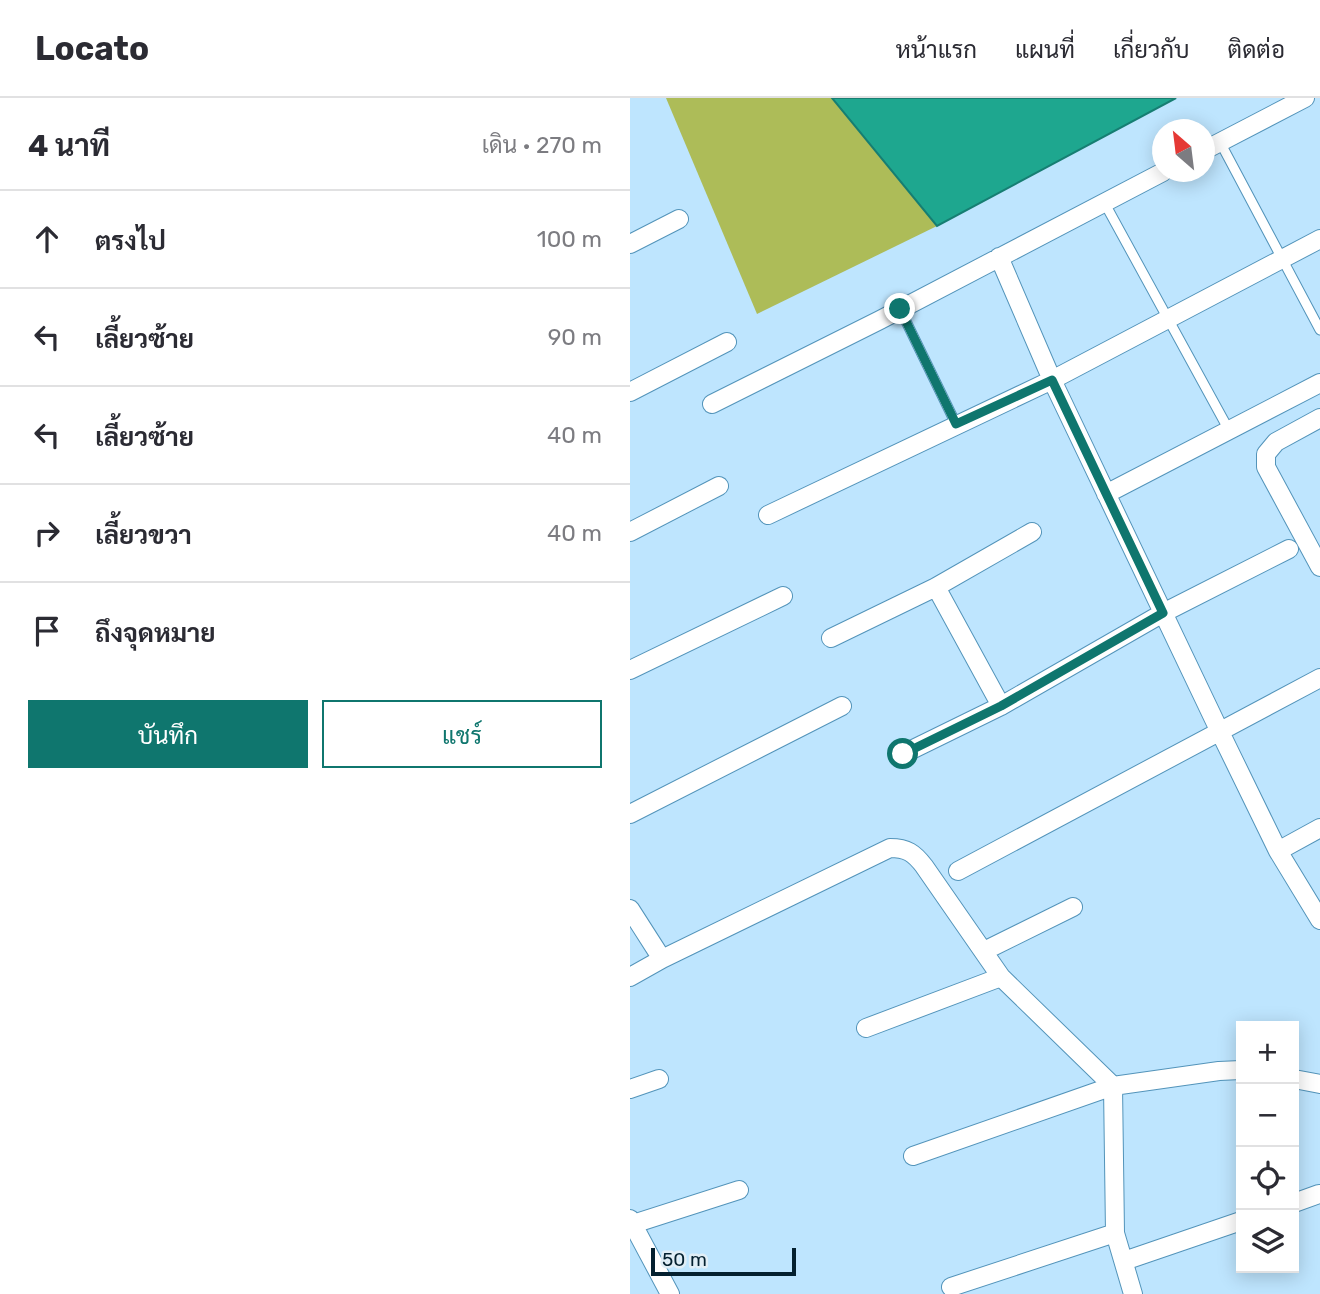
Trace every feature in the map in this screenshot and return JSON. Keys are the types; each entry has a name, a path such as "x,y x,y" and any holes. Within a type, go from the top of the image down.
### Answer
{"street":[{"path":"1215,144 1305,98"},
{"path":"712,404 1152,178"},
{"path":"630,244 679,219"},
{"path":"768,515 1052,380 1320,239"},
{"path":"999,257 1052,380 1220,732 1278,851 1318,912"},
{"path":"630,392 727,342"},
{"path":"1107,494 1320,383"},
{"path":"1319,561 1266,467 1266,454 1276,442 1320,418"},
{"path":"630,532 719,486"},
{"path":"831,638 936,587 1032,532"},
{"path":"903,754 1001,706 1163,613 1289,550"},
{"path":"936,587 1001,706"},
{"path":"630,670 783,596"},
{"path":"958,871 1320,678"},
{"path":"630,814 842,706"},
{"path":"1278,851 1320,828"},
{"path":"630,977 890,848 903,848 914,854 1001,976 1113,1086 1115,1233 1133,1294"},
{"path":"984,951 1073,907"},
{"path":"630,909 662,959"},
{"path":"866,1028 1001,976"},
{"path":"913,1156 1113,1086 1236,1070"},
{"path":"630,1089 660,1079"},
{"path":"1299,1080 1320,1084"},
{"path":"670,1294 631,1223 738,1190"},
{"path":"1299,1201 1319,1194"},
{"path":"1124,1261 1236,1223"},
{"path":"951,1287 1115,1233"}],"lane":[{"path":"1215,151 1320,330"},
{"path":"1104,202 1230,432"},
{"path":"900,309 956,424"}],"shaded area":[{"path":"666,98 832,98 937,226 757,314"},
{"path":"832,98 1176,98 937,226"}],"route":[{"path":"900,309 956,424 1052,380 1163,613 1001,706 903,754"}]}
